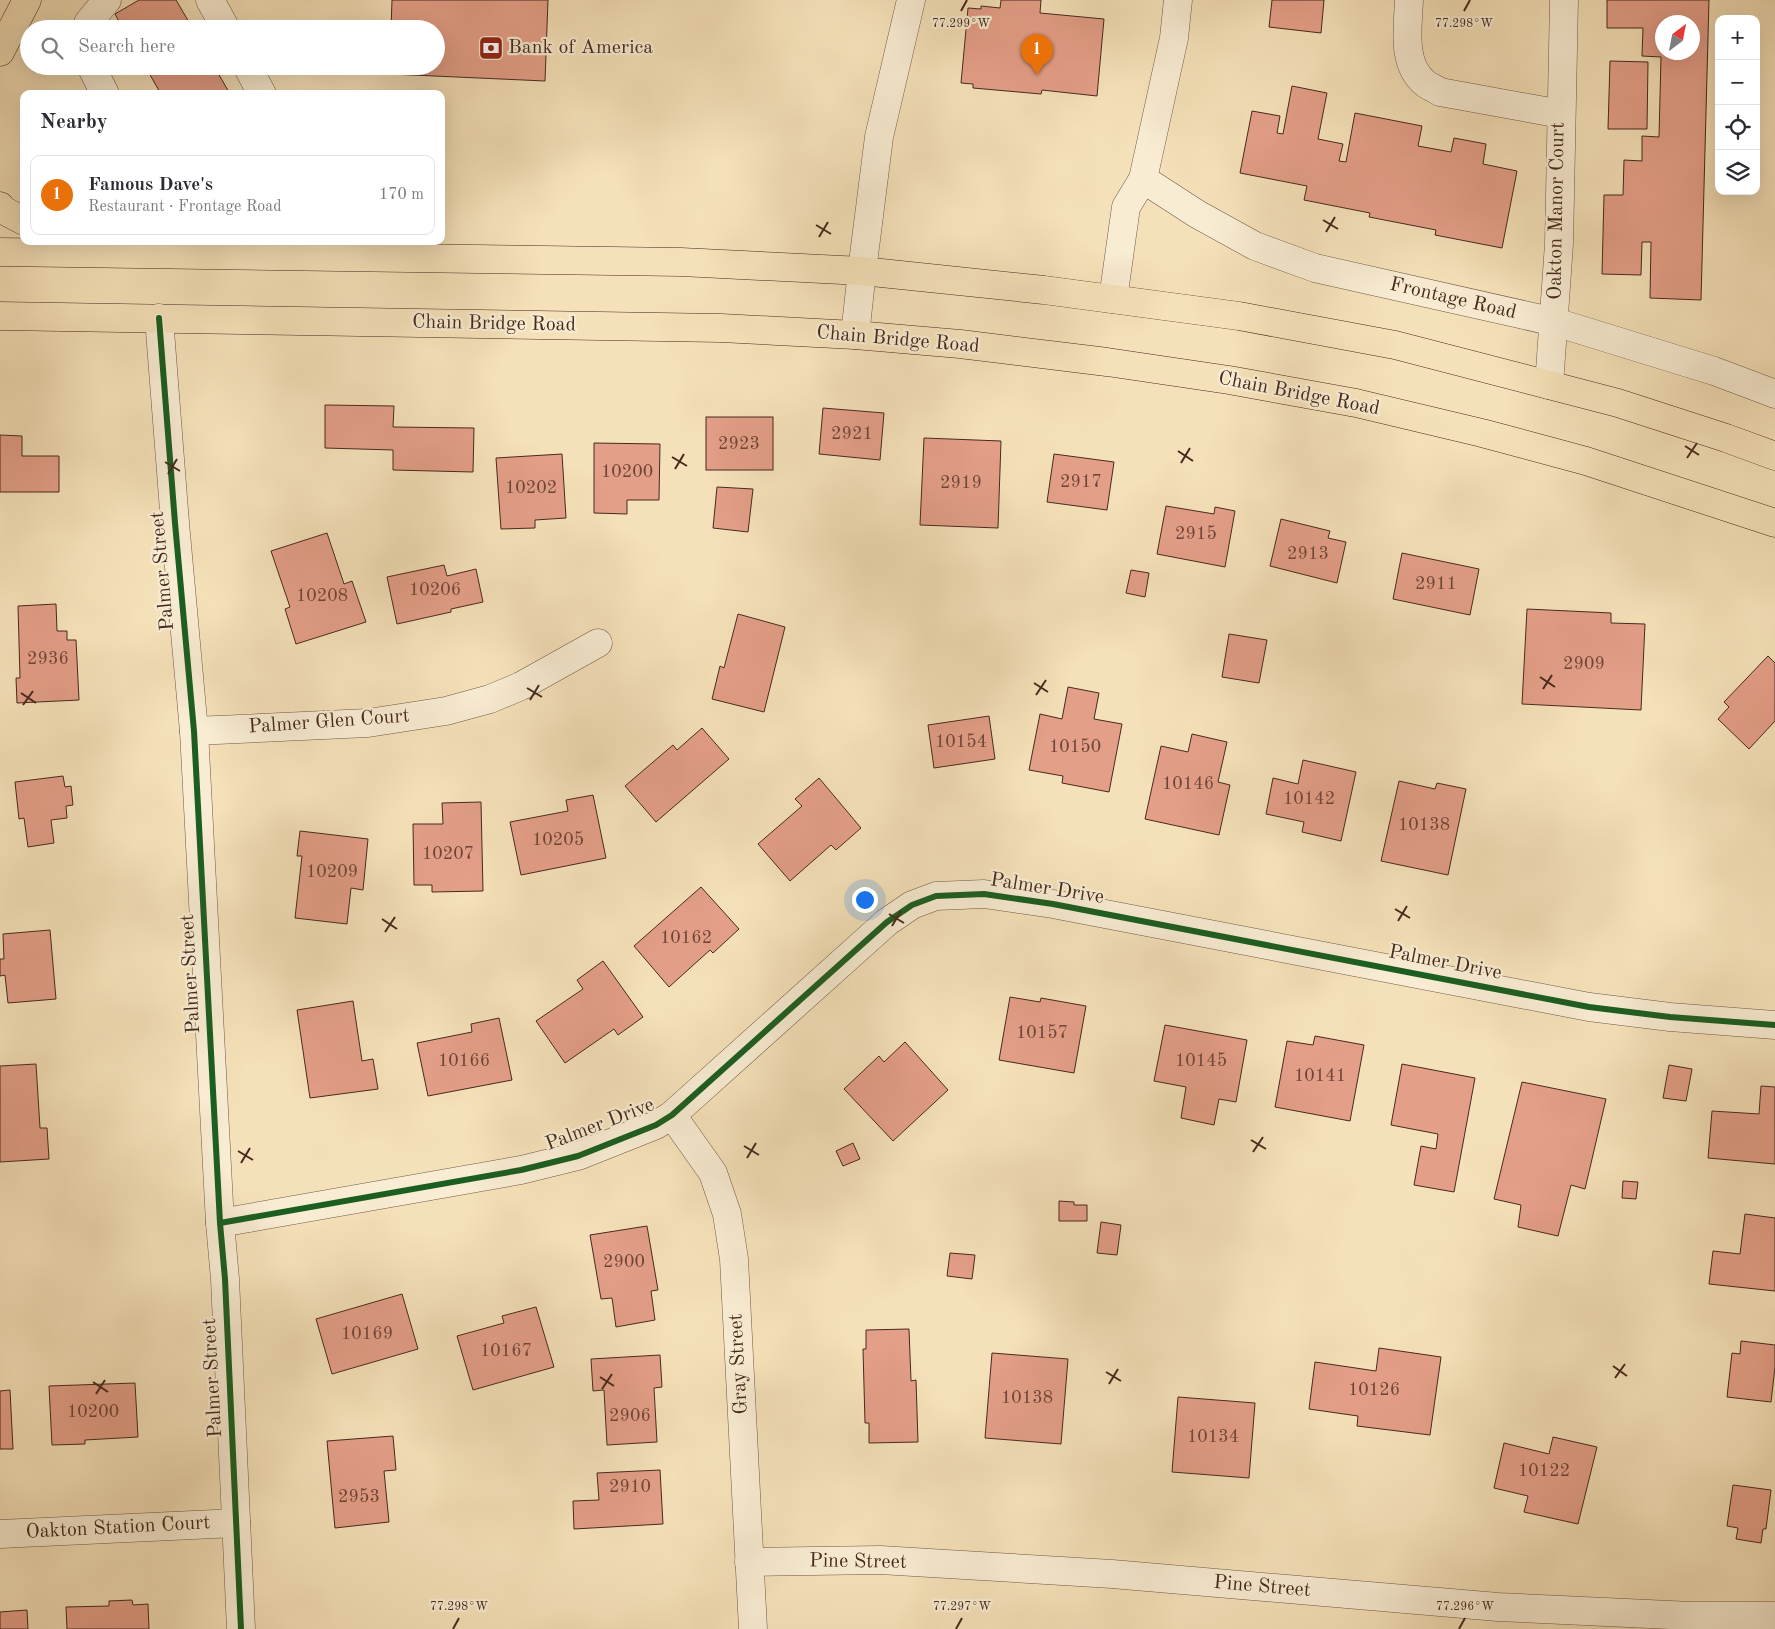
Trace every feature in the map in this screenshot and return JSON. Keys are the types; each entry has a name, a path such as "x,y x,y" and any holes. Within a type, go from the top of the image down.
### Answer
{"main road":[{"path":"0,52 27,0"},
{"path":"0,206 3,210 20,219"},
{"path":"96,245 116,252"},
{"path":"0,252 404,250 862,272 1044,290 1239,316 1395,345 1618,402 1775,456"},
{"name":"Chain Bridge Road","path":"0,316 721,328 856,335 960,344 1107,362 1229,380 1356,404 1482,433 1586,461 1775,523"}],"street":[{"path":"90,20 107,0"},
{"path":"210,0 221,20"},
{"path":"856,335 879,138 911,0"},
{"path":"1113,299 1126,207 1143,179 1174,38 1178,0"},
{"name":"Oakton Manor Court","path":"1409,0 1409,59 1415,72 1426,84 1440,92 1561,114 1559,244 1555,322 1549,385"},
{"path":"1561,114 1564,0"},
{"path":"96,75 103,90"},
{"path":"252,75 260,90"},
{"name":"Frontage Road","path":"1143,179 1197,214 1255,246 1315,268 1555,322 1714,371 1775,394"},
{"name":"Palmer Street","path":"159,318 194,731 220,1223 225,1279 242,1629"},
{"name":"Palmer Glen Court","path":"194,731 368,723 446,711 490,699 521,686 598,643"},
{"name":"Palmer Drive","path":"220,1223 531,1167 578,1156 656,1125 672,1115 887,922 912,905 936,896 984,894 1053,904 1589,1007 1670,1017 1775,1025"},
{"name":"Gray Street","path":"672,1115 713,1173 727,1214 734,1259 754,1629"},
{"name":"Oakton Station Court","path":"0,1534 236,1523"},
{"name":"Pine Street","path":"749,1562 880,1560 1112,1574 1498,1607 1692,1616 1775,1616"}],"building":[{"path":"139,0 176,0 188,20 118,20 115,14"},
{"name":"Bank of America","path":"392,0 548,0 545,81 412,75 445,75 445,20 391,20"},
{"path":"1001,0 1041,0 1040,13 1104,19 1097,96 1042,90 1041,94 973,88 973,84 961,83 968,8 981,9 981,6 1000,8"},
{"path":"1272,0 1324,0 1321,33 1269,27"},
{"path":"1607,0 1709,0 1701,300 1650,298 1651,242 1642,242 1641,275 1602,274 1604,195 1623,195 1624,160 1642,161 1642,136 1659,137 1661,60 1700,60 1700,15 1655,15 1655,57 1642,56 1643,28 1607,28"},
{"path":"1610,61 1648,62 1647,129 1608,129"},
{"path":"150,75 219,75 228,90 159,90"},
{"path":"1292,86 1327,93 1318,139 1343,144 1339,161 1346,162 1355,113 1422,126 1418,146 1451,152 1454,138 1486,144 1483,164 1517,171 1502,248 1435,235 1436,230 1369,217 1370,213 1304,200 1307,186 1240,173 1252,111 1280,116 1277,133 1283,134"},
{"path":"325,405 394,406 393,427 474,428 473,472 393,470 393,450 325,448"},
{"path":"823,408 884,413 880,460 819,454"},
{"path":"706,417 773,417 773,470 706,470"},
{"path":"0,435 22,436 22,456 59,456 59,492 0,492"},
{"path":"924,438 1001,441 998,528 920,525"},
{"path":"594,443 660,444 659,500 627,500 627,514 594,513"},
{"path":"562,454 566,518 535,520 535,528 501,529 496,458"},
{"path":"1054,454 1114,462 1107,510 1047,502"},
{"path":"717,487 753,489 748,532 713,528"},
{"path":"1166,506 1214,514 1215,507 1235,511 1225,567 1157,554"},
{"path":"1281,519 1330,531 1328,538 1346,542 1337,583 1270,566"},
{"path":"327,533 344,584 352,581 366,622 296,644 285,609 290,607 271,551"},
{"path":"1402,553 1479,569 1470,615 1393,599"},
{"path":"444,565 447,576 476,569 483,602 451,609 451,612 397,624 387,577"},
{"path":"1131,570 1149,573 1145,597 1126,593"},
{"path":"56,604 57,631 67,631 67,640 76,640 79,700 17,703 16,678 20,678 18,606"},
{"path":"1527,609 1611,613 1611,623 1645,624 1641,710 1522,704"},
{"path":"738,614 785,627 764,712 712,699 720,666 724,668"},
{"path":"1229,634 1267,640 1259,683 1222,677"},
{"path":"1768,656 1775,663 1775,721 1749,749 1718,719 1729,707 1724,702"},
{"path":"1068,687 1099,693 1094,719 1122,724 1109,792 1062,783 1063,776 1029,770 1040,714 1062,719"},
{"path":"989,716 995,759 934,768 928,725"},
{"path":"702,728 729,759 656,822 625,786 673,745 677,750"},
{"path":"1192,734 1227,742 1218,782 1230,785 1219,835 1145,819 1161,746 1188,752"},
{"path":"1303,760 1356,772 1341,841 1302,832 1304,822 1266,814 1273,778 1298,784"},
{"path":"63,776 65,787 71,786 73,805 66,806 67,818 51,820 54,843 28,847 24,818 19,819 15,782"},
{"path":"819,778 861,828 836,850 831,845 790,881 758,844 802,806 795,799"},
{"path":"1399,781 1435,789 1437,783 1466,789 1448,875 1381,861"},
{"path":"593,795 606,858 521,875 510,822 568,811 566,800"},
{"path":"481,802 483,891 432,892 432,885 414,885 413,824 443,824 442,803"},
{"path":"300,831 368,839 363,890 351,888 347,924 295,918 302,856 297,856"},
{"path":"701,887 739,929 713,953 710,950 669,987 634,946"},
{"path":"50,930 56,999 8,1003 5,975 0,976 0,959 4,959 3,934"},
{"path":"603,961 643,1017 618,1035 614,1029 565,1063 536,1021 583,989 577,980"},
{"path":"1010,997 1040,1002 1041,998 1086,1006 1074,1073 999,1060"},
{"path":"353,1001 362,1061 373,1059 378,1089 310,1098 297,1010"},
{"path":"499,1018 512,1080 428,1096 417,1043 472,1032 471,1024"},
{"path":"1165,1025 1247,1040 1236,1102 1219,1099 1214,1125 1181,1118 1186,1087 1154,1081"},
{"path":"1315,1036 1364,1045 1350,1121 1275,1107 1287,1041 1313,1045"},
{"path":"905,1042 948,1090 893,1141 844,1089 879,1056 884,1062"},
{"path":"36,1064 40,1128 47,1128 49,1159 0,1162 0,1066"},
{"path":"1402,1064 1475,1078 1454,1192 1414,1185 1421,1146 1436,1149 1438,1134 1391,1125"},
{"path":"1669,1065 1692,1069 1686,1101 1663,1098"},
{"path":"1522,1082 1606,1099 1585,1189 1571,1185 1558,1236 1518,1227 1521,1205 1494,1199"},
{"path":"1761,1086 1775,1087 1775,1164 1708,1158 1712,1111 1759,1114"},
{"path":"853,1143 860,1159 843,1166 836,1151"},
{"path":"1623,1181 1638,1182 1636,1199 1622,1198"},
{"path":"1059,1201 1074,1202 1074,1205 1087,1205 1087,1221 1059,1221"},
{"path":"1745,1214 1775,1218 1775,1291 1709,1284 1713,1251 1740,1254"},
{"path":"1101,1222 1121,1225 1117,1255 1097,1253"},
{"path":"647,1226 658,1290 651,1291 655,1320 616,1327 612,1298 601,1299 590,1235"},
{"path":"950,1253 975,1255 972,1279 947,1276"},
{"path":"402,1294 418,1349 332,1374 316,1319"},
{"path":"536,1307 554,1367 473,1390 457,1336 504,1323 502,1316"},
{"path":"909,1329 911,1381 916,1380 918,1442 869,1443 869,1423 865,1423 863,1349 866,1349 866,1330"},
{"path":"1741,1341 1775,1345 1775,1367 1771,1402 1727,1397 1732,1353 1740,1354"},
{"path":"1379,1348 1441,1357 1430,1435 1357,1426 1358,1416 1309,1409 1315,1362 1376,1371"},
{"path":"992,1353 1068,1359 1061,1444 985,1438"},
{"path":"660,1355 662,1387 654,1388 657,1442 607,1445 604,1390 593,1391 591,1359"},
{"path":"135,1383 138,1437 85,1440 85,1444 52,1445 49,1386"},
{"path":"10,1390 13,1449 0,1449 0,1391"},
{"path":"1178,1397 1255,1403 1249,1478 1172,1472"},
{"path":"393,1436 396,1470 384,1471 389,1522 335,1528 327,1441"},
{"path":"1553,1437 1597,1447 1578,1524 1524,1512 1528,1496 1494,1488 1504,1443 1549,1454"},
{"path":"660,1470 663,1524 574,1529 573,1501 599,1500 597,1473"},
{"path":"1733,1485 1771,1490 1766,1529 1763,1529 1761,1543 1736,1539 1738,1528 1727,1526"},
{"path":"132,1600 133,1605 148,1604 149,1629 67,1629 66,1607 109,1606 109,1601"},
{"path":"27,1610 28,1629 0,1629 0,1612"}],"cycle path":[{"path":"159,318 194,731 220,1223 225,1279 241,1629"},
{"path":"220,1223 521,1170 578,1156 656,1125 672,1115 887,922 912,905 936,896 984,894 1053,904 1589,1007 1670,1017 1775,1025"}],"place":[{"name":"Bank of America","path":"491,48"},
{"name":"Famous Dave's","path":"1037,75"}]}
